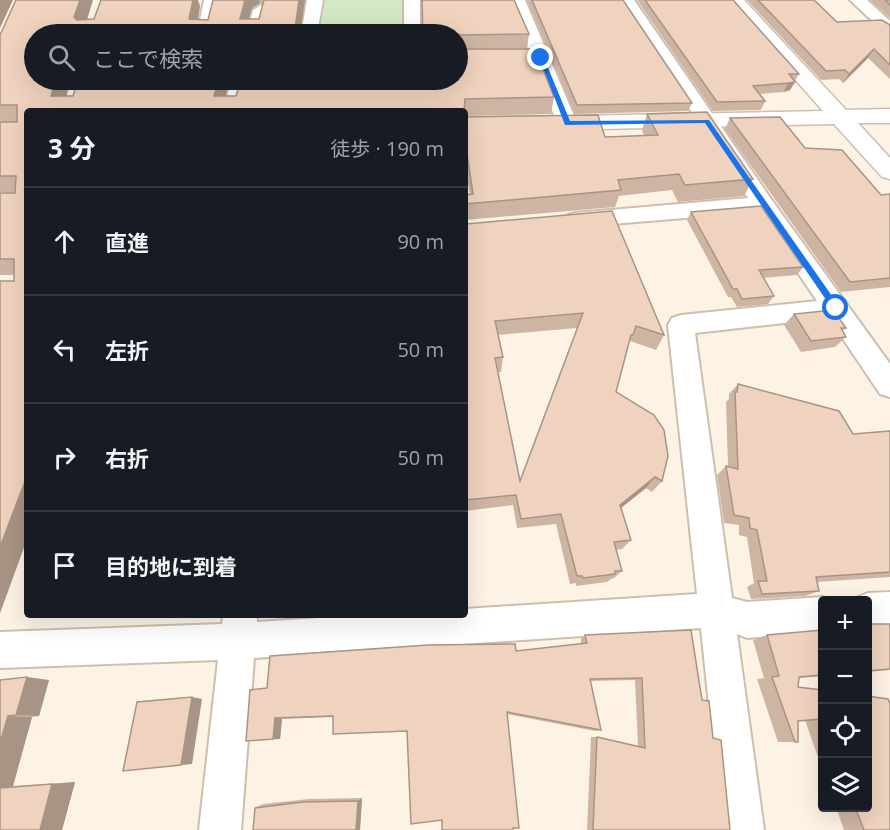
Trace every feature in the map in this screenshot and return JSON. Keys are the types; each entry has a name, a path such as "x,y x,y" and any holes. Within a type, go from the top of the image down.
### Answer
{"street":[{"path":"207,24 212,0"},
{"path":"311,24 315,0"},
{"path":"412,0 412,24"},
{"path":"517,0 567,123"},
{"path":"626,0 763,204 890,386"},
{"path":"734,0 890,172"},
{"path":"858,0 890,29"},
{"path":"257,24 261,10"},
{"path":"517,58 541,58"},
{"path":"232,108 237,90"},
{"path":"468,125 890,116"},
{"path":"560,222 763,204"},
{"path":"743,830 681,325 836,308"},
{"path":"872,610 890,609"},
{"path":"0,650 239,628 716,610 747,620 818,614"},
{"path":"220,830 239,628"}],"green space":[{"path":"325,0 406,0 405,24 321,24"}],"building":[{"path":"16,0 80,0 74,17 77,20 94,19 101,0 193,0 189,19 208,20 213,0 245,0 240,19 259,19 264,0 299,0 296,24 24,24 24,90 53,90 51,96 73,96 75,90 216,90 214,96 236,96 238,90 468,90 468,49 535,49 554,97 465,99 464,108 24,108 24,484 0,547 0,281 14,281 14,259 0,259 0,193 15,193 16,176 0,176 0,122 17,122 17,105 0,105 0,35"},
{"path":"422,0 514,0 529,34 468,35 468,24 423,24"},
{"path":"532,0 623,0 692,103 577,105"},
{"path":"645,0 733,0 799,74 789,74 795,82 753,86 765,101 717,102"},
{"path":"758,0 814,0 837,22 882,20 890,25 890,65 874,49 849,74 845,70 826,71"},
{"path":"707,112 753,179 685,185 679,174 618,180 621,190 468,204 468,195 473,194 468,161 468,117 598,115 605,137 658,135 647,114"},
{"path":"780,117 805,148 842,150 881,195 890,194 890,278 850,282 730,118"},
{"path":"761,206 803,267 759,270 774,296 742,299 737,289 733,289 691,212"},
{"path":"612,211 664,335 636,326 631,335 616,392 654,415 664,430 668,456 662,481 655,477 620,505 631,540 614,542 622,571 583,578 577,576 561,514 521,519 516,495 468,500 468,224","holes":["583,313 520,481 495,358 503,357 495,321"]},
{"path":"833,310 846,328 841,328 846,337 811,341 794,314"},
{"path":"738,384 839,411 853,434 890,431 890,572 816,577 819,591 762,594 758,581 767,581 757,530 750,528 749,518 734,515 726,466 738,469 735,392 737,392"},
{"path":"872,624 890,624 890,669 872,671"},
{"path":"691,630 702,700 709,701 713,738 721,740 730,830 593,830 597,737 645,748 642,678 590,679 601,730 507,712 519,828 513,828 513,830 442,830 442,820 411,824 407,731 333,734 333,716 275,718 273,739 246,741 250,690 267,688 270,656 428,645 515,644 516,651 587,643 585,635"},
{"path":"818,630 818,675 799,677 798,687 818,690 818,719 798,721 798,742 795,742 772,677 779,676 767,635"},
{"path":"27,677 16,715 8,716 0,743 0,680"},
{"path":"192,697 181,765 123,771 137,702"},
{"path":"872,697 888,699 890,704 890,830 864,830 857,812 872,812"},
{"path":"52,784 40,830 0,830 0,788"},
{"path":"358,801 356,830 253,830 255,808 303,802"}],"route":[{"path":"541,58 567,123 707,121 836,308"}]}
